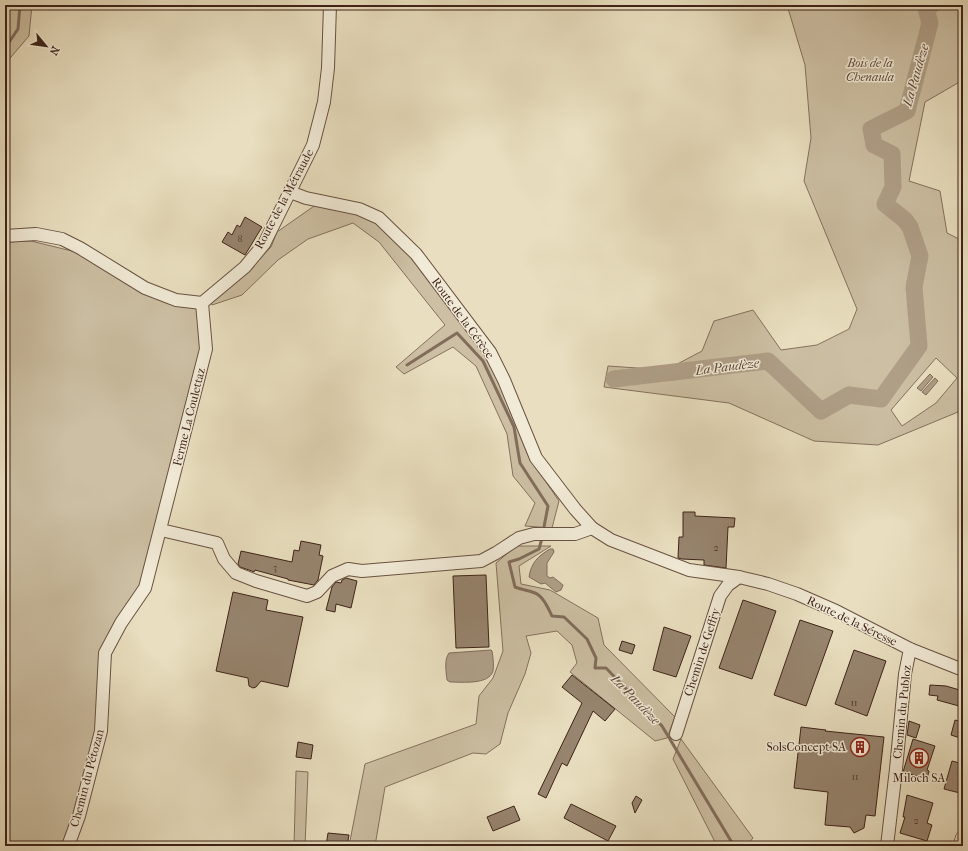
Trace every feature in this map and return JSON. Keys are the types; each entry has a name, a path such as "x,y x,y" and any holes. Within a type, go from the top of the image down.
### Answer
{"main road":[{"path":"960,846 963,838"}],"street":[{"name":"Route de la Métraude","path":"202,302 245,267 264,244 313,145 324,102 328,68 330,5"},
{"name":"Route de la Cérèce","path":"290,192 306,198 359,209 379,218 416,254 490,352 504,380 536,458 575,510 592,528 611,540 689,570 739,577"},
{"path":"5,236 36,234 62,239 80,248 145,288 176,300 202,302"},
{"name":"Ferme La Coulettaz","path":"160,530 206,349 202,302"},
{"path":"160,530 217,543 224,559 236,573 256,581 308,596 318,592 332,576 348,569 362,571 481,561 519,538 534,534 575,534 592,528"},
{"name":"Chemin du Pétozan","path":"68,846 79,816 101,731 105,653 121,623 146,588 160,530"},
{"name":"Route de la Séresse","path":"739,577 768,584 836,611 910,649 944,664 963,670"},
{"name":"Chemin de Geffry","path":"676,734 720,596 728,585 739,577"},
{"name":"Chemin du Publoz","path":"887,846 905,674 910,649"}],"green space":[{"path":"5,5 32,5 29,36 5,64"},
{"name":"Bois de la Chenaula","path":"787,5 963,5 963,80 925,102 909,181 940,191 947,233 963,241 963,405 958,412 878,445 814,441 729,403 604,387 608,366 666,370 702,351 714,321 753,310 781,350 817,345 849,329 857,309 804,181 811,138 805,65","holes":["936,358 957,378 936,403 902,426 891,410"]},
{"path":"317,204 356,212 375,220 411,256 485,354 498,380 530,459 559,501 552,528 525,526 535,503 513,476 507,434 476,366 453,347 404,374 396,367 445,325 379,242 353,223 308,239 278,260 242,295 212,305 210,300 249,270 271,247 277,232"},
{"path":"31,241 76,252 198,307 202,347 140,587 116,619 100,650 98,730 74,814 63,846 5,846 5,242"},
{"path":"516,546 551,546 519,566 521,584 550,590 598,618 604,645 675,717 667,738 655,741 570,672 577,663 572,645 557,631 526,636 531,653 525,674 508,713 500,744 486,754 473,753 385,787 375,846 349,846 365,764 476,724 479,696 493,678 503,651 496,563"},
{"path":"681,739 753,838 746,846 717,846 673,759"},
{"path":"296,771 308,772 305,846 294,846"}],"shaded area":[{"path":"930,374 933,377 921,391 917,388"},
{"path":"935,378 938,381 926,395 922,392"},
{"path":"550,549 553,549 554,552 547,563 547,576 550,578 553,577 563,585 561,590 556,592 545,583 541,584 529,577 531,568 536,560"},
{"path":"491,650 493,658 493,671 486,679 474,682 450,682 447,680 446,662 449,653"}],"building":[{"path":"245,217 262,227 245,255 222,242 228,232 232,235 237,225 240,227"},
{"path":"683,512 695,512 695,516 735,518 734,527 728,527 726,568 704,565 704,560 678,558 679,537 683,537"},
{"path":"301,541 321,545 319,555 323,556 318,580 314,585 288,580 255,570 254,572 240,567 238,564 241,551 292,562 294,550 299,551"},
{"path":"486,575 489,647 456,648 453,576"},
{"path":"346,578 357,581 351,608 336,604 335,612 326,610 332,587 336,582 341,583 342,580"},
{"path":"233,592 268,600 266,610 303,617 288,687 261,681 256,687 253,688 249,686 248,678 216,671"},
{"path":"743,600 776,611 752,679 719,668"},
{"path":"800,620 833,631 806,706 774,695"},
{"path":"664,627 691,636 676,677 653,670"},
{"path":"622,641 635,645 632,654 619,650"},
{"path":"854,650 886,661 867,716 835,704"},
{"path":"572,675 615,709 605,721 593,711 567,766 562,763 546,798 538,794 582,703 562,687"},
{"path":"930,685 946,686 963,691 959,706 937,700 938,696 929,695"},
{"path":"955,720 963,722 963,739 951,735"},
{"path":"909,721 920,725 916,738 907,735"},
{"path":"801,727 884,737 875,816 866,815 864,828 854,833 850,827 825,825 828,792 794,788"},
{"name":"Miloch SA","path":"913,739 935,746 927,770 929,771 927,779 903,772"},
{"path":"298,742 313,745 311,759 296,757"},
{"path":"952,761 963,764 963,781 960,793 944,789"},
{"path":"907,795 933,803 927,823 932,825 927,841 900,833 905,817 903,817"},
{"path":"636,796 642,800 635,813 632,803"},
{"path":"571,804 616,826 608,841 564,818"},
{"path":"514,806 520,820 493,831 487,817"},
{"path":"328,833 349,835 347,846 326,846"}],"waterway":[{"path":"5,48 18,29 20,5"},
{"name":"La Paudèze","path":"614,379 768,361 821,411 849,395 881,399 919,346 914,287 920,256 910,227 905,220 885,204 893,187 892,154 874,145 871,129 907,111 930,23 926,9 932,5"},
{"path":"407,365 457,333 483,361 514,427 520,463 548,506 543,532"},
{"name":"La Paudèze","path":"542,538 539,549 519,559 509,562 515,587 538,595 545,603 552,616 564,617 587,639 596,658 595,668 606,668 662,726 734,846"}],"place":[{"name":"SolsConcept SA","path":"860,747"},
{"name":"Miloch SA","path":"919,758"}]}
